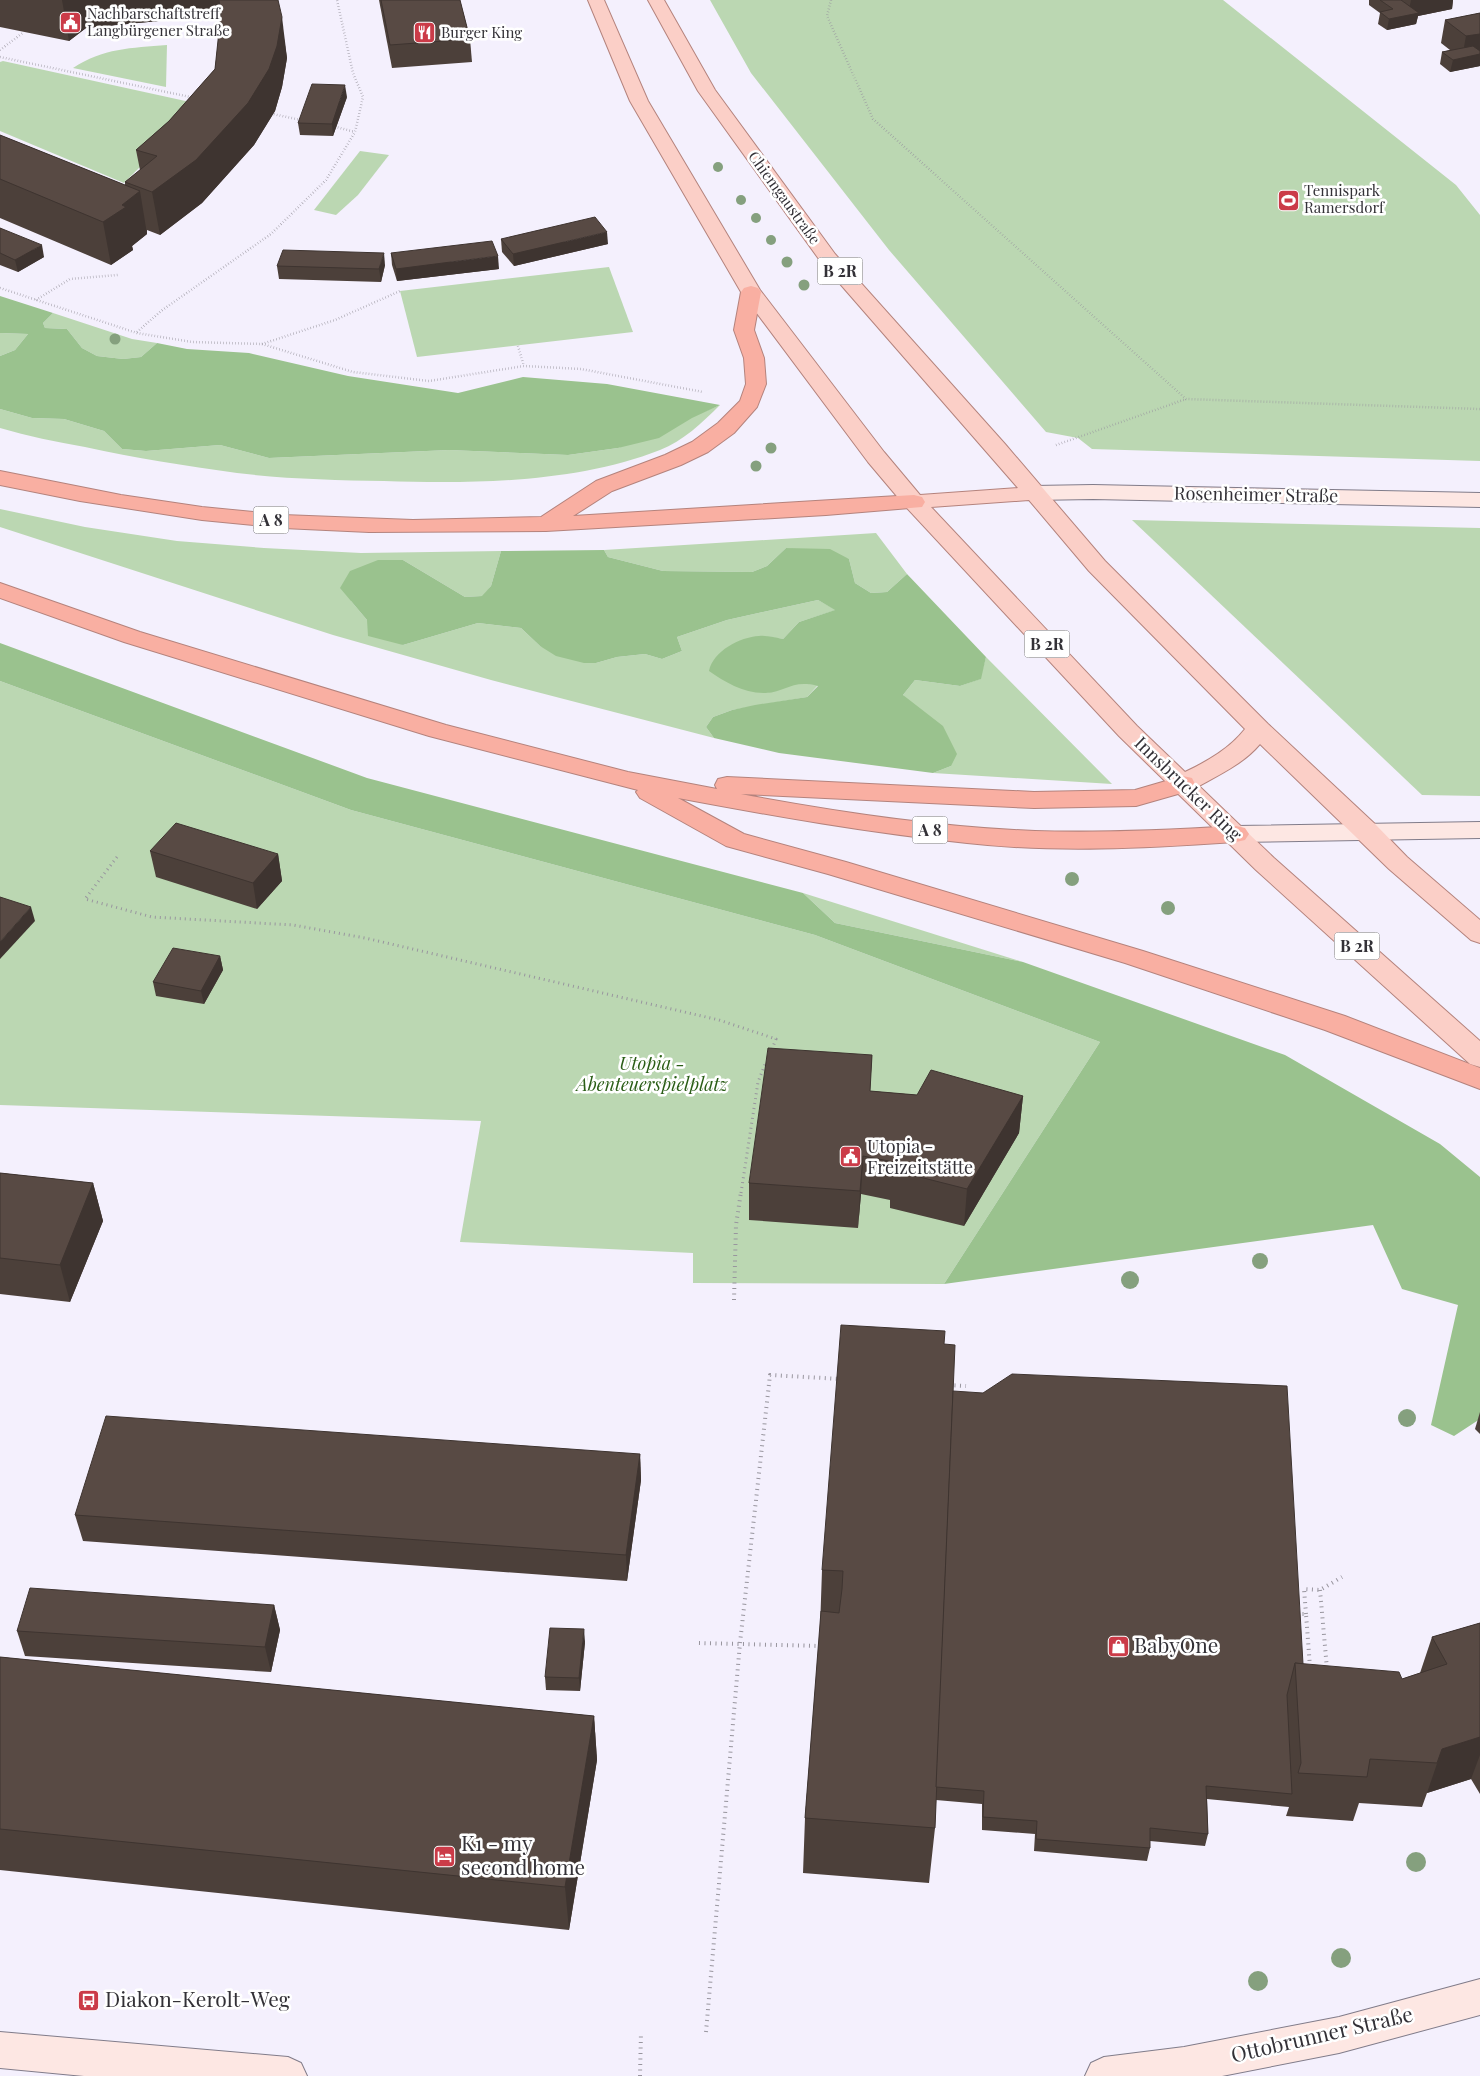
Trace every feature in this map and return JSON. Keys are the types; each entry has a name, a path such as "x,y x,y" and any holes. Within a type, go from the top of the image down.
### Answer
{"highway":[{"path":"545,525 604,486 673,460 700,447 726,428 750,403 756,384 754,358 744,330 751,292"},
{"name":"A 8","path":"0,478 139,505 234,517 325,524 428,527 545,525 914,502"},
{"name":"A 8","path":"0,590 132,637 438,731 628,780 789,811 968,835 1036,839 1136,840 1236,834"},
{"path":"628,780 1034,800 1136,798 1183,784"},
{"path":"628,780 735,840 837,868 1134,957 1335,1023 1480,1080"}],"main road":[{"name":"B 2R","path":"596,0 639,101 751,292 859,437 914,502"},
{"name":"Chiemgaustraße","path":"656,0 707,92 828,258 997,449 1033,493"},
{"name":"Rosenheimer Straße","path":"1033,493 1093,492 1480,500"},
{"name":"B 2R","path":"1033,493 1097,566 1259,728 1398,863 1480,934"},
{"path":"914,502 1033,493"},
{"name":"Innsbrucker Ring","path":"914,502 1128,730 1183,784 1266,864 1480,1057"},
{"path":"1183,784 1217,766 1242,749 1259,728"},
{"path":"1236,834 1480,830"},
{"name":"Ottobrunner Straße","path":"1104,2076 1184,2065 1339,2035 1480,1997"},
{"path":"0,2050 288,2076"}],"path":[{"path":"136,333 161,311 271,234 326,180 356,132 363,97 353,73 336,0"},
{"path":"831,0 827,16 873,119 1186,399"},
{"path":"0,50 24,32"},
{"path":"0,57 200,99"},
{"path":"267,113 306,121"},
{"path":"325,125 356,132"},
{"path":"36,300 70,279 118,275"},
{"path":"0,288 136,333 192,342 262,344 353,372 429,381 524,366 581,369 704,392"},
{"path":"262,344 334,320 400,291"},
{"path":"518,346 524,366"},
{"path":"1056,445 1186,399 1480,408"},
{"path":"117,857 85,899 152,918 293,925 365,938 709,1018 776,1039 758,1082 736,1225 734,1300"},
{"path":"706,2032 740,1643 770,1375 848,1379"},
{"path":"946,1385 966,1386"},
{"path":"1310,1670 1304,1589 1320,1590 1342,1577"},
{"path":"1320,1590 1327,1678"},
{"path":"1295,1614 1306,1614"},
{"path":"698,1643 820,1646"},
{"path":"640,2076 641,2032"}],"green space":[{"path":"710,0 1223,0 1456,185 1480,215 1480,461 1092,449 1078,438 1046,432 889,250 751,73"},
{"path":"167,45 166,87 73,68 95,56 118,50"},
{"path":"3,61 190,102 169,138 124,183 0,131 0,62"},
{"path":"360,151 389,155 358,195 336,215 314,210"},
{"path":"609,267 633,332 417,357 400,291"},
{"path":"0,296 53,313 43,323 45,328 67,329 82,348 97,356 123,359 141,357 157,343 187,349 249,353 348,376 458,393 523,377 607,384 720,405 692,418 659,438 618,448 568,455 449,450 269,458 220,445 146,451 122,449 104,431 64,419 32,418 0,409 0,356 15,350 28,334 0,333"},
{"path":"53,313 132,339 157,343 141,357 123,359 97,356 82,348 67,329 45,328 43,323"},
{"path":"0,333 28,334 15,350 0,356"},
{"path":"720,405 677,442 628,461 559,475 488,481 418,482 255,475 142,458 53,441 0,428 0,409 32,418 64,419 104,431 122,449 146,451 220,445 269,458 449,450 568,455 618,448"},
{"path":"0,509 85,527 177,541 361,553 501,551 491,586 483,596 465,597 403,560 351,601 367,620 403,645 478,623 521,628 540,646 596,663 617,657 645,654 662,659 682,651 677,637 727,620 818,600 836,610 799,622 783,639 760,636 766,693 798,683 818,685 807,697 732,710 713,717 706,727 714,738 491,680 333,635 0,527"},
{"path":"1132,520 1480,528 1480,796 1422,795"},
{"path":"876,533 907,574 887,592 871,593 855,583 849,559 786,548 767,566 752,572 663,571 608,557 604,550"},
{"path":"786,548 830,549 849,559 855,583 871,593 887,592 907,574 986,657 981,679 960,686 915,680 903,695 943,726 957,754 951,766 933,773 779,753 714,738 706,727 713,717 732,710 755,705 807,697 818,686 802,684 773,692 750,692 709,671 716,657 728,646 736,642 759,636 783,639 799,622 835,610 818,600 727,620 677,637 682,651 662,659 645,654 617,657 596,663 584,663 556,656 540,646 521,628 478,623 403,645 368,636 367,620 340,588 350,571 378,560 403,560 465,597 482,596 491,586 501,551 604,550 608,557 663,571 752,572 767,566"},
{"path":"0,643 367,778 803,893 835,923 1023,962 1285,1055 1440,1144 1480,1177 1480,1419 1454,1436 1431,1425 1458,1305 1402,1289 1373,1225 944,1284 1100,1042 815,935 351,810 0,681"},
{"path":"986,657 1112,784 933,773 951,766 903,695 915,680 960,686 980,679"},
{"name":"Utopia - Abenteuerspielplatz","path":"0,681 351,810 815,935 1100,1042 944,1284 693,1283 693,1253 460,1242 481,1121 0,1105"},
{"path":"803,893 1023,962 835,923"}],"building":[{"path":"219,0 278,0 282,17 277,46 269,69 248,103 196,160 152,192 125,182 157,156 136,150 169,121 215,69 221,12"},
{"name":"Burger King","path":"381,0 460,0 470,39 390,45"},
{"path":"1380,0 1401,0 1419,13 1389,19 1380,12 1393,9"},
{"path":"1480,13 1480,34 1466,36 1445,20"},
{"path":"1473,46 1480,51 1480,54 1453,60 1442,52"},
{"path":"312,84 345,85 332,124 298,123"},
{"path":"0,135 140,191 122,205 126,207 103,222 0,179"},
{"path":"595,217 607,232 513,254 501,239"},
{"path":"0,228 42,245 15,260 0,253"},
{"path":"492,241 498,256 396,269 391,253"},
{"path":"283,250 384,253 379,269 277,266"},
{"path":"176,823 278,854 253,883 150,851"},
{"path":"0,897 31,907 0,942"},
{"path":"173,948 220,956 201,991 153,982"},
{"path":"768,1048 872,1055 870,1091 917,1095 931,1070 1023,1096 967,1189 892,1170 899,1163 863,1156 860,1191 749,1183"},
{"path":"0,1173 93,1183 60,1265 0,1258"},
{"path":"841,1325 945,1331 944,1344 955,1345 935,1828 805,1818 821,1611 839,1613 842,1589 843,1571 822,1570"},
{"name":"BabyOne","path":"1012,1374 1287,1386 1303,1664 1295,1663 1287,1695 1292,1794 1206,1786 1208,1834 1150,1828 1150,1848 1036,1839 1037,1821 983,1817 984,1791 936,1787 953,1391 983,1393"},
{"path":"106,1416 640,1454 626,1555 75,1515"},
{"path":"30,1588 274,1605 265,1647 17,1631"},
{"path":"1480,1623 1480,1737 1442,1749 1437,1763 1370,1759 1367,1777 1298,1773 1301,1763 1295,1663 1399,1672 1402,1679 1447,1664 1432,1637"},
{"path":"550,1628 584,1629 579,1678 545,1677"},
{"path":"0,1657 594,1716 565,1887 0,1829"}],"place":[{"name":"Nachbarschaftstreff Langbürgener Straße","path":"71,23"},
{"name":"Burger King","path":"425,33"},
{"name":"Tennispark Ramersdorf","path":"1288,200"},
{"name":"Utopia - Freizeitstätte","path":"851,1157"},
{"name":"BabyOne","path":"1118,1646"},
{"name":"K1 - my second home","path":"445,1856"},
{"name":"Diakon-Kerolt-Weg","path":"89,2000"}]}
